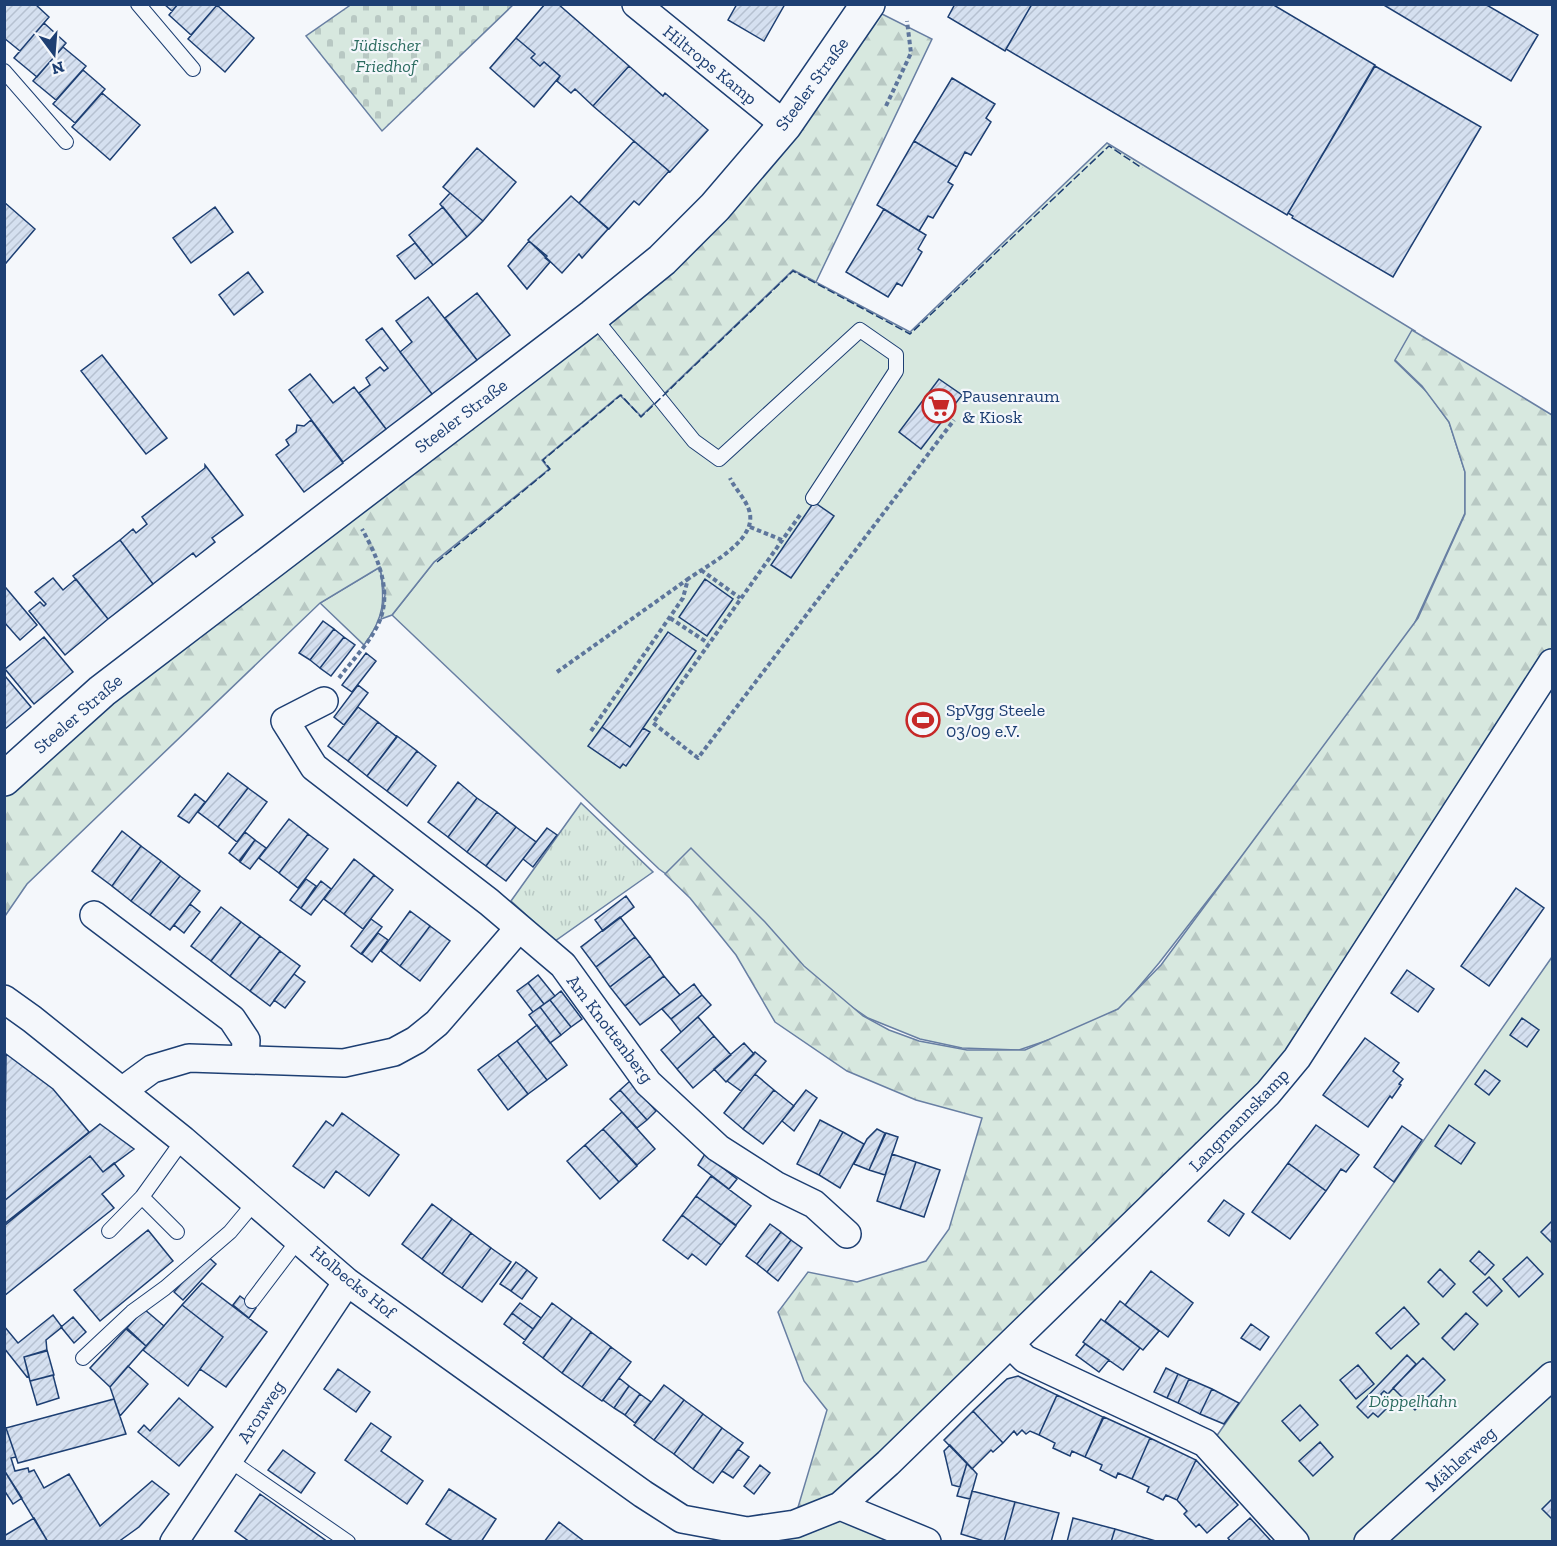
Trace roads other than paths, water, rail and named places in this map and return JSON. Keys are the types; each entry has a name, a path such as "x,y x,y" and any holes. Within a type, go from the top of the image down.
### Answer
{"main road":[{"name":"Steeler Straße","path":"4,779 102,691 662,260 715,207 785,125 868,4"}],"street":[{"name":"Hiltrops Kamp","path":"636,4 785,125"},
{"name":"Langmannskamp","path":"840,1506 1011,1345 1268,1093 1297,1058 1552,663"},
{"name":"Am Knottenberg","path":"324,700 285,721 314,767 489,902 563,965 648,1083 718,1148 777,1186 814,1204 847,1234"},
{"path":"94,915 232,1018 246,1040 245,1060"},
{"path":"122,1091 152,1069 189,1058 344,1063 393,1052 417,1040 437,1023 519,928"},
{"name":"Holbecks Hof","path":"4,999 183,1140 347,1282 643,1494 682,1519 722,1534 795,1524 840,1506"},
{"name":"Aronweg","path":"174,1542 347,1282"},
{"path":"1011,1345 1026,1359 1206,1443 1295,1542"},
{"name":"Mählerweg","path":"1368,1542 1552,1376"},
{"path":"840,1506 927,1542"}],"lane":[{"path":"138,4 193,69"},
{"path":"4,71 66,142"},
{"path":"592,316 694,441 719,459 860,330 896,355 896,370 813,498"},
{"path":"109,1232 142,1197 183,1140"},
{"path":"142,1197 177,1232"},
{"path":"83,1358 132,1312 165,1288 230,1232 255,1202"},
{"path":"252,1301 299,1239"},
{"path":"229,1460 348,1542"}],"place":[{"name":"Pausenraum & Kiosk","path":"939,406"},
{"name":"SpVgg Steele 03/09 e.V.","path":"923,720"}],"park label":[{"name":"Jüdischer Friedhof","path":"386,55"},
{"name":"Döppelhahn","path":"1413,1401"}]}
